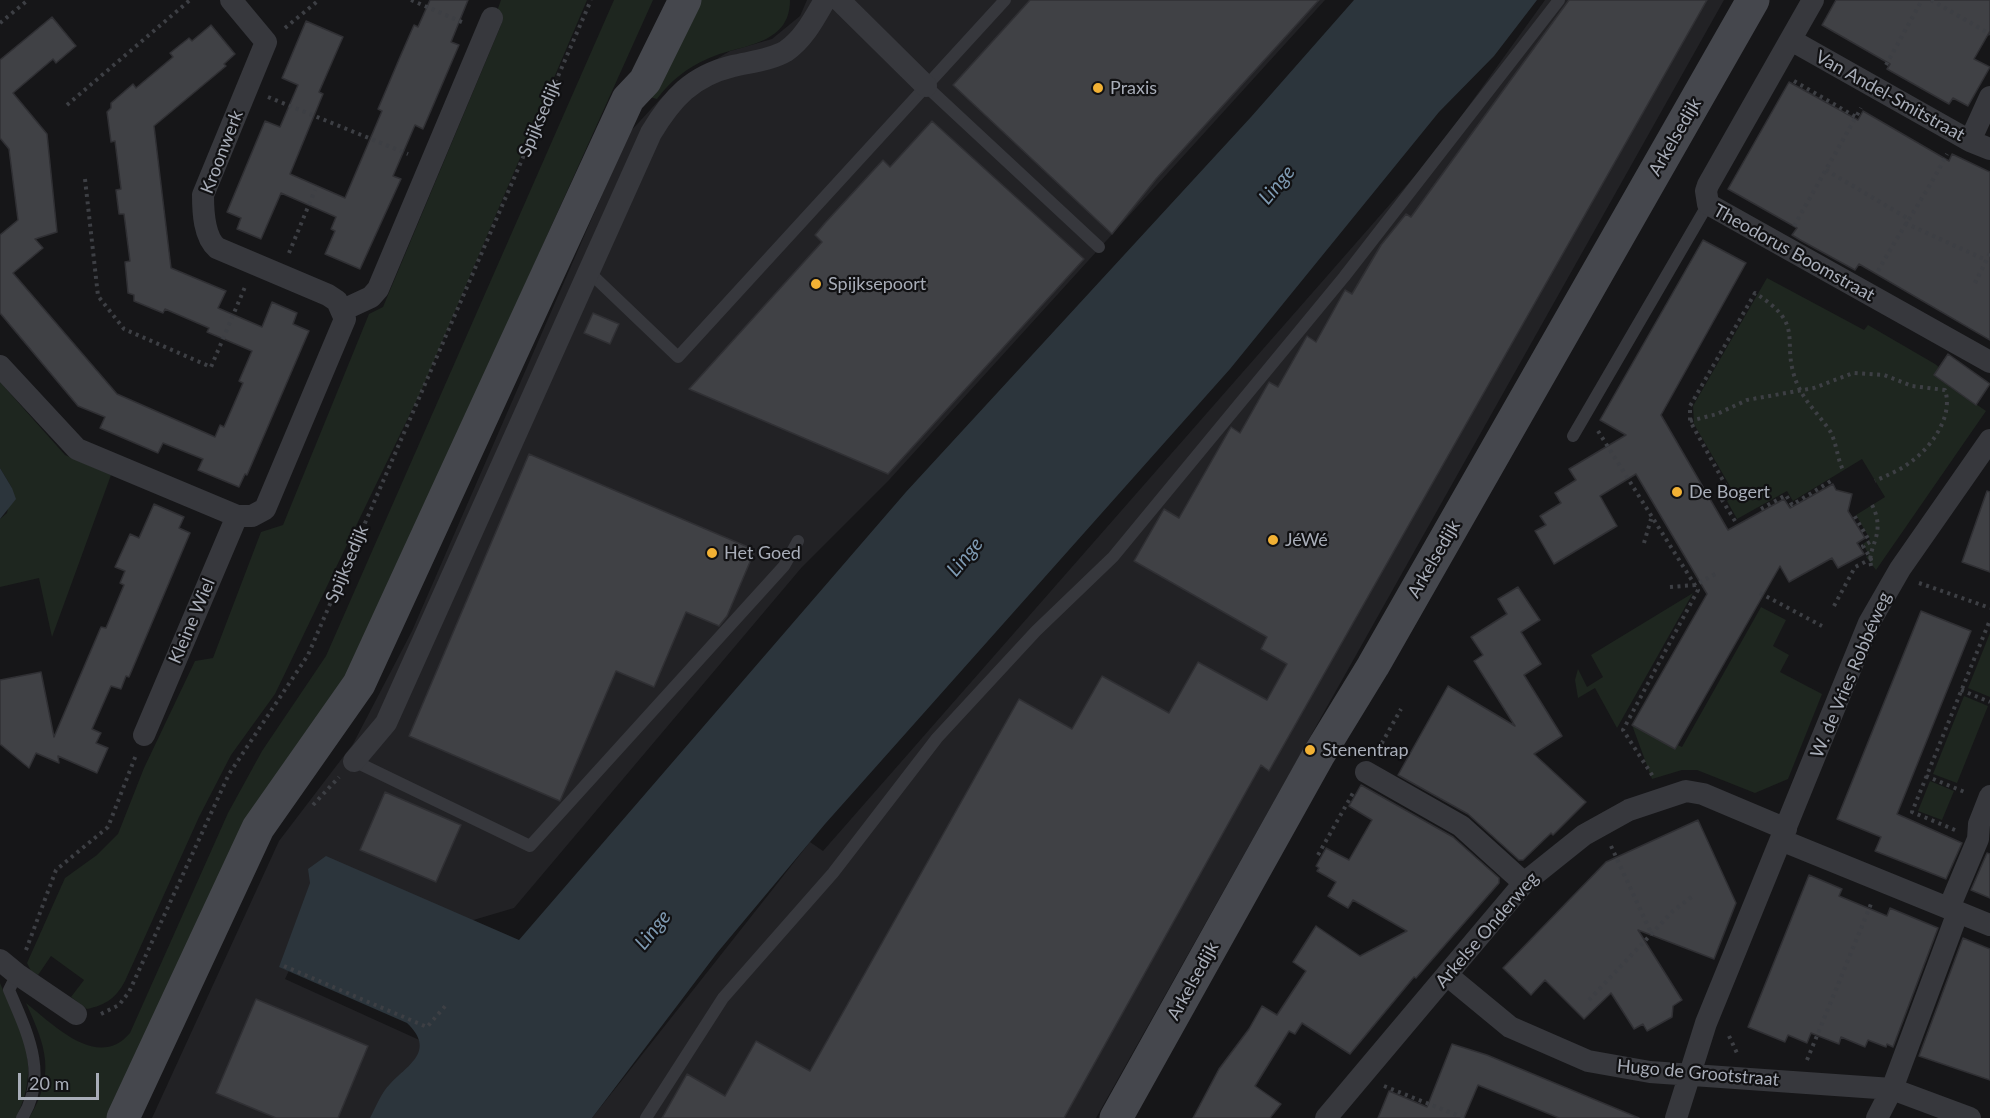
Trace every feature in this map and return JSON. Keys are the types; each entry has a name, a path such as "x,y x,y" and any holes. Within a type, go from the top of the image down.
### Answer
{"main road":[{"path":"628,99 630,73 660,0"},
{"path":"123,1118 258,828 359,684 628,99 645,81 685,0"},
{"name":"Arkelsedijk","path":"1116,1118 1318,756 1373,666 1753,0"}],"street":[{"path":"231,0 266,42"},
{"path":"354,761 386,723 651,133 676,96 709,74 787,50 808,28 825,0"},
{"path":"839,0 926,86"},
{"name":"Theodorus Boomstraat","path":"1813,0 1708,185 1706,191 1708,204 1990,362"},
{"path":"0,366 76,449 237,516 252,516 265,509 343,330 345,319 343,310 371,297 378,289 489,26"},
{"name":"Van Andel-Smitstraat","path":"1791,40 1972,141"},
{"name":"Kroonwerk","path":"266,42 202,195 203,210 212,244 328,295 343,310"},
{"path":"1972,141 1990,97"},
{"name":"W. de Vries Robbéweg","path":"1676,1118 1706,1023 1880,601 1990,440"},
{"name":"Kleine Wiel","path":"144,735 237,516"},
{"path":"1366,772 1461,826 1524,883"},
{"name":"Arkelse Onderweg","path":"1326,1118 1524,883 1569,846 1602,825 1659,798 1686,791 1703,794 1881,881 1990,925"},
{"path":"1877,1118 1892,1089 1978,839 1979,824 1989,799"},
{"path":"8,967 76,1014"},
{"name":"Hugo de Grootstraat","path":"1447,975 1510,1027 1529,1038 1588,1061 1629,1069 1892,1089 1970,1118"}],"lane":[{"path":"588,271 678,357 1005,0"},
{"path":"646,1118 723,998 833,873 938,738 1036,631 1113,557 1344,277 1559,0"},
{"path":"926,86 1099,247"},
{"path":"1573,436 1708,204"},
{"path":"354,761 530,846 783,566 798,541"},
{"path":"8,967 9,990 28,1035 36,1074 34,1089 22,1118"}],"path":[{"path":"0,23 28,0"},
{"path":"67,105 190,0"},
{"path":"266,42 320,0"},
{"path":"411,0 489,26"},
{"name":"Spijksedijk","path":"76,1014 90,1016 103,1013 119,1005 129,992 229,774 308,655 591,0"},
{"path":"1782,247 1922,0"},
{"path":"1931,0 1990,34"},
{"path":"1775,69 1856,117"},
{"path":"247,89 431,164"},
{"path":"1866,293 1906,220 1972,141"},
{"path":"1826,170 1906,220 1986,260"},
{"path":"85,179 98,296 124,329 211,367 255,264"},
{"path":"280,274 315,190"},
{"path":"1976,283 1990,253"},
{"path":"1735,520 1722,500 1731,495 1690,421 1689,406 1755,292 1776,308 1788,324 1790,355 1801,391 1830,432 1838,449 1843,470"},
{"path":"1690,421 1717,414 1757,397 1801,391 1853,373 1884,375 1912,386 1945,390 1947,396 1944,418 1929,444 1907,465 1875,481"},
{"path":"1586,413 1698,590 1623,730 1656,782"},
{"path":"1761,509 1786,495 1791,505 1831,481"},
{"path":"1834,606 1855,567 1871,559 1879,534 1878,518 1872,505"},
{"path":"1854,515 1870,542 1863,546 1871,559 1873,573 1878,573"},
{"path":"1644,543 1652,519"},
{"path":"1670,588 1695,585 1719,572"},
{"path":"1913,581 1990,608"},
{"path":"1760,593 1822,626"},
{"path":"1978,839 1912,812 1990,620"},
{"path":"1961,690 1990,702"},
{"path":"8,967 56,870 108,827 144,735"},
{"path":"309,810 354,761"},
{"path":"1926,776 1989,799"},
{"path":"1602,825 1652,935"},
{"path":"1806,1062 1881,881"},
{"path":"1589,1000 1673,911 1694,895"},
{"path":"284,966 427,1027 447,1004"},
{"path":"1731,1029 1728,1036 1739,1055"},
{"path":"1796,1061 1818,1062"},
{"path":"1386,1076 1379,1084 1464,1118"}],"shaded area":[{"path":"501,0 587,0 422,389 275,694 231,755 199,817 122,987 110,1000 87,1009 71,997 84,980 51,956 38,975 31,971 27,963 65,878 97,855 118,834 144,768 195,661 213,658 261,532 283,525 369,314 383,307 501,25 503,17 496,14"},
{"path":"614,0 653,0 425,507 343,683 110,1118 29,1118 43,1088 45,1061 39,1033 26,1003 63,1032 90,1046 104,1047 117,1044 130,1033 228,813 262,751 326,656"},
{"path":"699,0 790,0 788,15 782,27 772,35 760,42 720,54 700,63 673,81 657,99 646,96"},
{"name":"Spijksepoort","path":"807,0 1325,0 889,480 802,567 514,908 460,924 319,908 285,979 437,1048 399,1118 152,1118 279,841 353,744 412,631 629,133 663,96 683,79 730,51 772,39 800,16"},
{"name":"JéWé","path":"1545,0 1724,0 1096,1118 592,1118 810,842 823,851 1434,154"},
{"path":"1767,278 1864,330 1868,325 1935,364 1939,367 1934,375 1986,411 1876,570 1866,557 1869,555 1863,544 1870,539 1856,515 1885,497 1862,459 1793,501 1787,491 1737,519 1727,501 1735,495 1694,424 1693,406"},
{"path":"0,382 65,455 111,475 52,637 39,578 0,587 0,519 7,513 12,488 0,468"},
{"path":"1693,593 1617,728 1595,688 1578,698 1575,680 1578,669 1587,687 1603,677 1591,655"},
{"path":"1761,607 1786,620 1773,646 1789,655 1780,672 1822,694 1788,779 1755,793 1697,770 1682,770 1652,779 1632,725 1682,747"},
{"path":"1990,633 1990,697 1968,688"},
{"path":"1964,696 1988,706 1957,783 1933,774"},
{"path":"1930,781 1954,791 1942,820 1918,811"},
{"path":"0,983 22,1034 28,1065 28,1082 16,1118 0,1118"}],"water":[{"name":"Linge","path":"1354,0 1537,0 1494,56 1439,112 1230,369 825,824 717,953 592,1118 370,1118 381,1096 416,1056 419,1042 407,1023 279,967 310,883 308,869 326,856 519,940 906,492 1251,117"},
{"path":"0,468 16,499 0,519"}],"building":[{"path":"430,0 468,0 451,42 459,45 423,129 415,125 393,176 401,179 360,269 325,254 335,231 331,229 336,217 281,193 261,239 237,229 241,218 227,212 265,121 280,127 298,85 282,78 306,21 343,37 319,92 323,94 290,174 345,198 382,111 378,109 400,57 414,25 418,27"},
{"name":"Praxis","path":"1030,0 1319,0 1156,179 1112,234 953,85"},
{"name":"JéWé","path":"1569,0 1707,0 1269,771 1261,765 1064,1118 662,1118 687,1074 725,1096 756,1041 810,1071 1019,699 1072,729 1102,676 1169,713 1198,662 1267,700 1287,664 1261,649 1267,637 1134,561 1164,509 1179,518 1231,427 1240,433 1269,382 1278,387 1307,336 1316,342 1345,290 1352,294 1381,245 1406,214 1411,217"},
{"path":"1836,0 1990,0 1990,31 1974,59 1990,67 1968,106 1953,98 1949,104 1887,69 1890,64 1822,25"},
{"path":"52,17 76,46 56,63 53,59 13,93 47,134 57,232 35,239 43,248 13,273 117,394 215,437 220,425 224,427 243,383 239,381 252,351 207,332 209,328 165,309 163,313 134,301 134,295 128,293 125,262 130,261 124,214 119,214 116,190 121,189 115,141 111,142 107,112 111,108 111,103 133,84 136,88 173,57 170,53 189,38 192,41 211,25 235,54 224,64 226,66 154,126 171,268 226,291 218,308 262,327 272,302 297,313 293,324 309,331 247,475 245,474 239,487 198,470 203,459 163,443 158,453 100,428 105,417 78,406 0,313 0,235 18,220 9,149 0,138 0,60"},
{"path":"1789,82 1858,120 1863,111 1949,161 1952,154 1990,172 1990,340 1859,264 1855,270 1802,241 1792,235 1797,228 1728,189"},
{"path":"932,121 1084,259 888,474 689,389 822,242 815,235 825,223 883,160 890,167"},
{"name":"De Bogert","path":"1703,240 1746,263 1661,415 1728,530 1784,499 1790,508 1833,484 1836,490 1852,494 1848,511 1865,538 1857,543 1864,554 1838,568 1832,558 1789,582 1780,566 1675,749 1632,725 1707,594 1636,474 1600,496 1617,526 1554,564 1535,531 1546,525 1540,516 1561,503 1555,493 1576,480 1569,469 1626,435 1600,420"},
{"path":"593,313 619,324 610,344 584,333"},
{"path":"1948,354 1990,384 1976,405 1934,375"},
{"path":"529,454 755,550 727,616 719,626 686,612 654,687 616,671 560,801 409,736"},
{"path":"1987,491 1990,492 1990,572 1962,562"},
{"path":"154,504 184,517 179,528 190,533 129,677 126,676 121,689 111,686 92,729 101,733 96,743 108,748 97,773 58,756 59,763 36,753 29,768 0,744 0,680 41,672 54,737 101,627 106,628 124,585 120,583 125,571 115,567 130,534 139,538"},
{"path":"1518,587 1540,620 1521,632 1541,664 1524,675 1562,736 1534,754 1586,802 1553,835 1551,833 1523,860 1519,860 1468,814 1398,775 1448,686 1515,726 1474,661 1483,655 1471,637 1507,614 1498,599"},
{"path":"1921,611 1971,631 1897,814 1962,843 1946,879 1875,851 1881,837 1837,819"},
{"path":"1361,785 1453,837 1499,878 1499,883 1416,978 1414,977 1350,1054 1302,1023 1295,1034 1289,1031 1255,1086 1281,1104 1270,1118 1193,1118 1219,1069 1249,1029 1262,1006 1277,1015 1306,971 1293,962 1316,926 1360,956 1407,931 1353,900 1348,908 1328,896 1336,882 1317,871 1319,868 1316,866 1326,848 1349,860 1372,820 1349,806"},
{"path":"385,792 461,825 436,882 360,850"},
{"path":"1698,820 1736,903 1714,959 1638,930 1682,1000 1673,1006 1672,1017 1647,1031 1643,1024 1634,1029 1611,993 1584,1019 1545,980 1531,995 1503,968 1606,862"},
{"path":"1987,853 1990,854 1990,898 1971,890"},
{"path":"1809,875 1842,889 1839,896 1887,916 1890,908 1938,928 1893,1047 1887,1044 1886,1047 1868,1040 1865,1047 1841,1037 1839,1044 1811,1033 1807,1043 1788,1035 1785,1042 1748,1027"},
{"path":"1963,938 1990,949 1990,1080 1919,1056"},
{"path":"256,999 368,1046 338,1118 276,1118 216,1093"},
{"path":"1452,1044 1487,1055 1639,1118 1559,1118 1478,1085 1464,1118 1378,1118 1389,1091 1427,1107"}],"place":[{"name":"Praxis","path":"1098,88"},
{"name":"Spijksepoort","path":"816,284"},
{"name":"De Bogert","path":"1677,492"},
{"name":"JéWé","path":"1273,540"},
{"name":"Het Goed","path":"712,553"},
{"name":"Stenentrap","path":"1310,750"}]}
